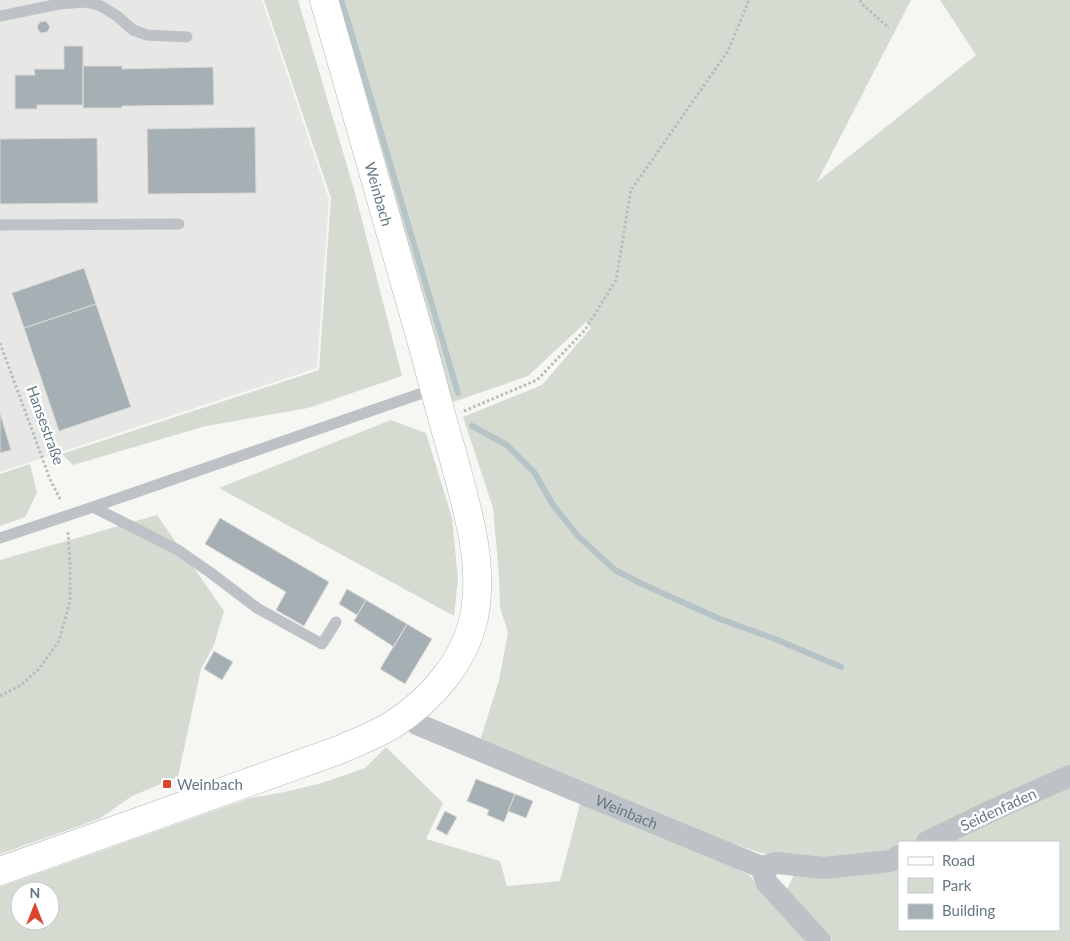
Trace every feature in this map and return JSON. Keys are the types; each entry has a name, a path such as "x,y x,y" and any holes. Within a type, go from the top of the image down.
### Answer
{"main road":[{"name":"Weinbach","path":"324,0 442,420"},
{"path":"0,871 339,750 392,726 428,696 449,673 462,651 474,618 478,577 469,515 442,420"}],"street":[{"name":"Weinbach","path":"409,713 417,724 761,867"},
{"name":"Seidenfaden","path":"929,841 1070,776"},
{"path":"820,941 767,882 761,867 777,863 824,868 890,861 898,857"}],"lane":[{"path":"0,16 59,4 86,2 101,6 117,16 133,30 147,35 187,37"},
{"path":"0,225 179,224"},
{"path":"0,538 434,389"},
{"path":"93,507 178,550 257,608 322,644 336,622"}],"path":[{"path":"442,420 537,380 585,330 616,280 631,190 728,52 749,0"},
{"path":"860,0 889,28"},
{"name":"Hansestraße","path":"0,343 50,479 67,515"},
{"path":"0,696 21,685 39,669 59,641 70,601 67,515"}],"shaded area":[{"path":"0,0 262,0 329,199 317,368 0,472"}],"green space":[{"path":"264,0 298,0 355,193 402,376 308,408 206,426 73,465 62,454 319,370 331,198"},
{"path":"332,0 911,0 817,182 976,55 940,0 1070,0 1070,770 920,841 898,841 898,851 823,861 760,853 589,792 480,741 499,680 508,633 500,607 493,508 463,417 542,385 591,328 586,322 528,376 453,402 367,125"},
{"path":"391,420 426,433 452,518 458,579 454,616 219,488"},
{"path":"30,464 37,493 25,517 0,526 0,474"},
{"path":"157,515 224,611 214,645 201,669 178,777 132,796 99,819 0,854 0,560"},
{"path":"386,747 443,803 426,839 500,861 507,886 560,881 582,796 673,833 749,875 807,941 0,941 0,887 10,883 10,931 60,931 60,881 17,881 250,798 322,783 365,768"},
{"path":"1070,780 1070,941 832,941 787,889 794,875 898,862 898,931 1060,931 1060,841 940,841"}],"building":[{"path":"46,21 50,27 47,32 40,33 37,27 40,22"},
{"path":"64,46 83,46 83,105 37,105 37,109 15,109 15,75 35,75 34,69 64,69"},
{"path":"83,66 122,66 122,69 213,67 214,105 83,108"},
{"path":"255,127 256,193 148,194 147,129"},
{"path":"97,138 98,203 0,204 0,139"},
{"path":"84,268 96,304 24,328 12,293"},
{"path":"96,304 131,407 59,431 24,328"},
{"path":"0,413 11,450 0,453"},
{"path":"220,518 329,582 304,626 276,610 286,592 205,544"},
{"path":"347,589 366,600 357,615 339,604"},
{"path":"366,600 407,624 394,647 354,621"},
{"path":"407,624 432,639 405,684 380,669"},
{"path":"214,651 233,662 222,680 204,669"},
{"path":"476,779 515,794 504,822 487,815 489,810 467,801"},
{"path":"515,794 533,801 526,818 508,811"},
{"path":"445,811 457,817 447,835 436,829"}],"waterway":[{"path":"341,0 458,393"},
{"path":"472,426 507,445 534,472 553,505 579,537 615,570 720,619 775,639 841,667"}],"place":[{"name":"Weinbach","path":"167,784"}]}
